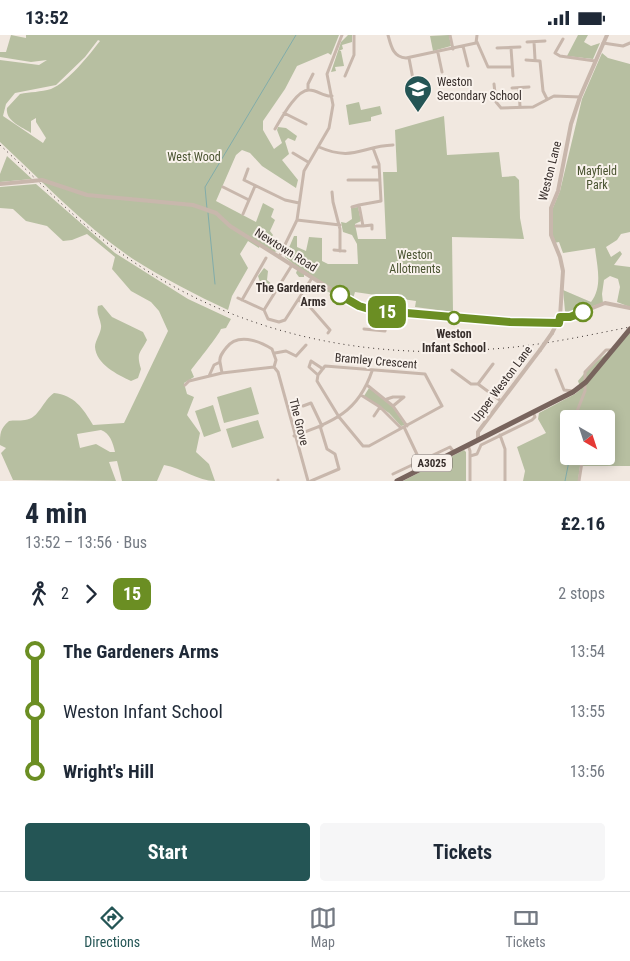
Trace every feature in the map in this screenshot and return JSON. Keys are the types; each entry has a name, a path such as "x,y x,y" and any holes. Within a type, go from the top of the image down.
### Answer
{"main road":[{"name":"A3025","path":"397,481 573,392 586,382 630,329"}],"street":[{"path":"279,257 298,220 301,180 308,163 329,128 333,112 328,74 342,35"},
{"path":"345,76 354,55 354,35"},
{"path":"388,35 396,55 409,58 438,53 478,41"},
{"path":"450,35 453,49"},
{"path":"477,35 488,67 512,67"},
{"name":"Weston Lane","path":"560,317 563,267 551,235 550,215 580,97 607,35"},
{"path":"563,39 555,53 560,56 595,61"},
{"path":"527,42 546,41"},
{"path":"534,42 535,59"},
{"path":"603,43 623,46 630,43"},
{"path":"463,46 468,66"},
{"path":"497,48 520,47"},
{"path":"511,48 513,76"},
{"path":"438,53 442,72"},
{"path":"409,58 413,79"},
{"path":"526,60 535,59 541,63 543,91 547,99"},
{"path":"308,90 308,84 313,74"},
{"path":"494,84 497,106 501,109 533,107 554,95 580,97"},
{"path":"512,88 529,87"},
{"path":"519,88 520,107"},
{"path":"275,129 284,113 299,94 308,90 326,97 332,96"},
{"path":"284,113 306,124"},
{"path":"319,147 348,153 359,153 391,145 389,141"},
{"path":"352,207 381,201 379,167 374,148"},
{"path":"293,153 308,163"},
{"path":"373,167 379,167"},
{"path":"248,169 242,180 285,200 299,203"},
{"path":"348,180 379,180"},
{"name":"Newtown Road","path":"0,185 42,181 94,196 193,205 207,210 359,306 388,312 515,323 559,323"},
{"path":"243,214 255,186"},
{"path":"223,187 249,200"},
{"path":"332,192 330,198 340,225 340,251"},
{"path":"359,205 363,226"},
{"path":"298,220 340,225"},
{"path":"356,226 372,225"},
{"path":"334,250 345,251"},
{"path":"266,258 240,299 264,310 268,319 282,321 312,277"},
{"path":"264,310 292,265"},
{"path":"298,300 312,309 330,331 328,333"},
{"path":"560,317 570,317 606,303 630,308"},
{"path":"364,329 386,333 388,312"},
{"name":"Upper Weston Lane","path":"478,439 478,432 540,350 559,323 560,317"},
{"path":"222,373 220,357 227,346 238,339 247,339 270,347 275,353 286,351 295,355"},
{"path":"293,360 295,355 298,355 306,345"},
{"name":"The Grove","path":"275,353 274,367 278,372 294,436 309,481"},
{"name":"Bramley Crescent","path":"318,375 308,367 311,361 323,369"},
{"path":"209,376 214,365 220,362"},
{"path":"478,384 493,364"},
{"name":"Bramley Crescent","path":"327,366 372,371 428,376 442,406 366,447 360,444 339,417 317,381 318,375 327,366"},
{"path":"185,385 189,381 222,373 274,367"},
{"path":"452,370 471,384 478,384 501,401"},
{"path":"556,370 564,390 572,389 573,392"},
{"path":"294,436 339,417 361,395 372,371"},
{"path":"578,410 585,391 586,382"},
{"path":"367,385 387,399 393,406 423,468"},
{"path":"361,395 380,407 404,427"},
{"path":"387,399 404,397 393,406"},
{"path":"302,405 311,403 321,426 327,449 335,454 340,469 309,481"},
{"path":"374,416 380,407"},
{"path":"470,456 476,456 479,446 532,420 535,417 533,412"},
{"path":"500,435 505,449 505,481"},
{"path":"468,445 470,481"},
{"path":"393,474 450,447 454,451"},
{"path":"579,481 582,465"}],"green space":[{"name":"West Wood","path":"11,35 26,38 26,35 339,35 331,55 328,53 297,66 285,89 263,121 263,130 274,149 282,143 277,130 278,127 286,128 297,136 295,141 288,138 285,141 289,154 282,160 298,180 296,188 262,166 250,153 242,150 236,155 216,201 256,222 263,203 274,209 271,217 275,220 270,231 273,235 271,238 267,236 264,241 275,244 278,251 274,252 260,245 259,248 248,241 240,254 248,268 232,296 228,310 156,273 115,246 64,203 0,142 0,60 39,65 47,60 31,62 0,57 0,52 6,52","holes":["98,40 100,41 78,68 64,81 51,89 20,94 7,108 7,113 11,120 31,133 31,121 36,118 36,122 46,138 43,143 3,116 6,104 15,93 56,85 85,57"]},
{"path":"348,35 352,35 352,42 342,45 343,49 339,51 341,51 344,66 335,67 336,71 331,72 341,42"},
{"path":"449,35 451,46 433,51 430,36"},
{"path":"578,35 588,35 584,42 591,46 600,43 593,59 567,56"},
{"name":"Mayfield Park","path":"602,53 608,58 630,64 630,232 621,234 617,240 606,247 611,257 620,251 622,254 614,265 630,267 630,307 617,302 620,287 618,279 610,276 604,280 603,303 567,314 563,290 591,302 595,296 598,276 595,248 563,253 559,242 554,243 551,232 552,210 560,191 582,99"},
{"path":"359,102 361,110 380,106 382,114 371,117 371,121 349,125 346,105"},
{"name":"Weston Allotments","path":"444,116 447,155 499,152 502,177 515,176 519,180 520,218 524,239 452,237 453,312 415,307 416,301 355,292 352,302 326,291 328,288 304,273 304,277 299,277 296,273 298,268 285,257 294,236 297,236 297,247 306,251 309,237 322,238 322,261 328,264 358,264 357,244 352,235 343,232 341,222 346,223 352,219 351,208 358,207 361,221 355,224 358,239 386,239 383,172 397,172 395,130"},
{"path":"7,156 32,179 0,182 0,174"},
{"path":"36,184 115,253 188,299 231,319 226,328 221,329 191,370 194,377 184,383 187,394 194,397 187,415 200,433 196,452 209,464 215,481 202,479 164,465 157,481 122,481 117,461 109,462 116,481 13,480 1,453 6,448 0,445 1,431 9,421 30,419 54,393 67,396 77,403 93,425 124,423 168,331 159,311 151,302 131,291 112,269 115,257 87,234 72,240 63,241 47,226 26,221 13,209 0,208 0,187","holes":["101,430 107,433 111,439 115,452 110,452 96,444 80,448 77,434"]},
{"path":"264,268 268,271 267,280 274,286 273,288 261,285 258,276"},
{"path":"102,305 112,317 143,332 147,340 139,356 141,369 138,378 131,381 114,372 103,364 96,353 95,344 101,328 98,306"},
{"path":"630,332 630,466 580,466 578,481 523,481 525,471 517,447 546,433 538,419 539,413 581,389 578,381 597,361"},
{"path":"251,387 259,414 224,423 217,397"},
{"path":"369,388 393,407 405,425 401,426 389,413 364,396"},
{"path":"213,405 221,431 204,437 195,411"},
{"path":"258,420 264,438 232,448 226,429"},
{"path":"464,450 466,452 466,481 403,481 432,466 438,466 439,463"}],"waterway":[{"path":"207,209 205,187 296,35"},
{"path":"208,213 215,284"},
{"path":"565,481 568,465"}],"railway":[{"path":"0,145 102,239 160,279 204,302 249,320 296,335 344,344 393,350 442,352 527,346 630,327"}],"bus line":[{"name":"15","path":"340,295 359,306 372,310 510,322 559,323 560,317 570,317 583,312"}],"place":[{"name":"Weston Secondary School","path":"418,113"},
{"name":"The Gardeners Arms","path":"340,295"},
{"name":"Weston Infant School","path":"454,318"}]}
